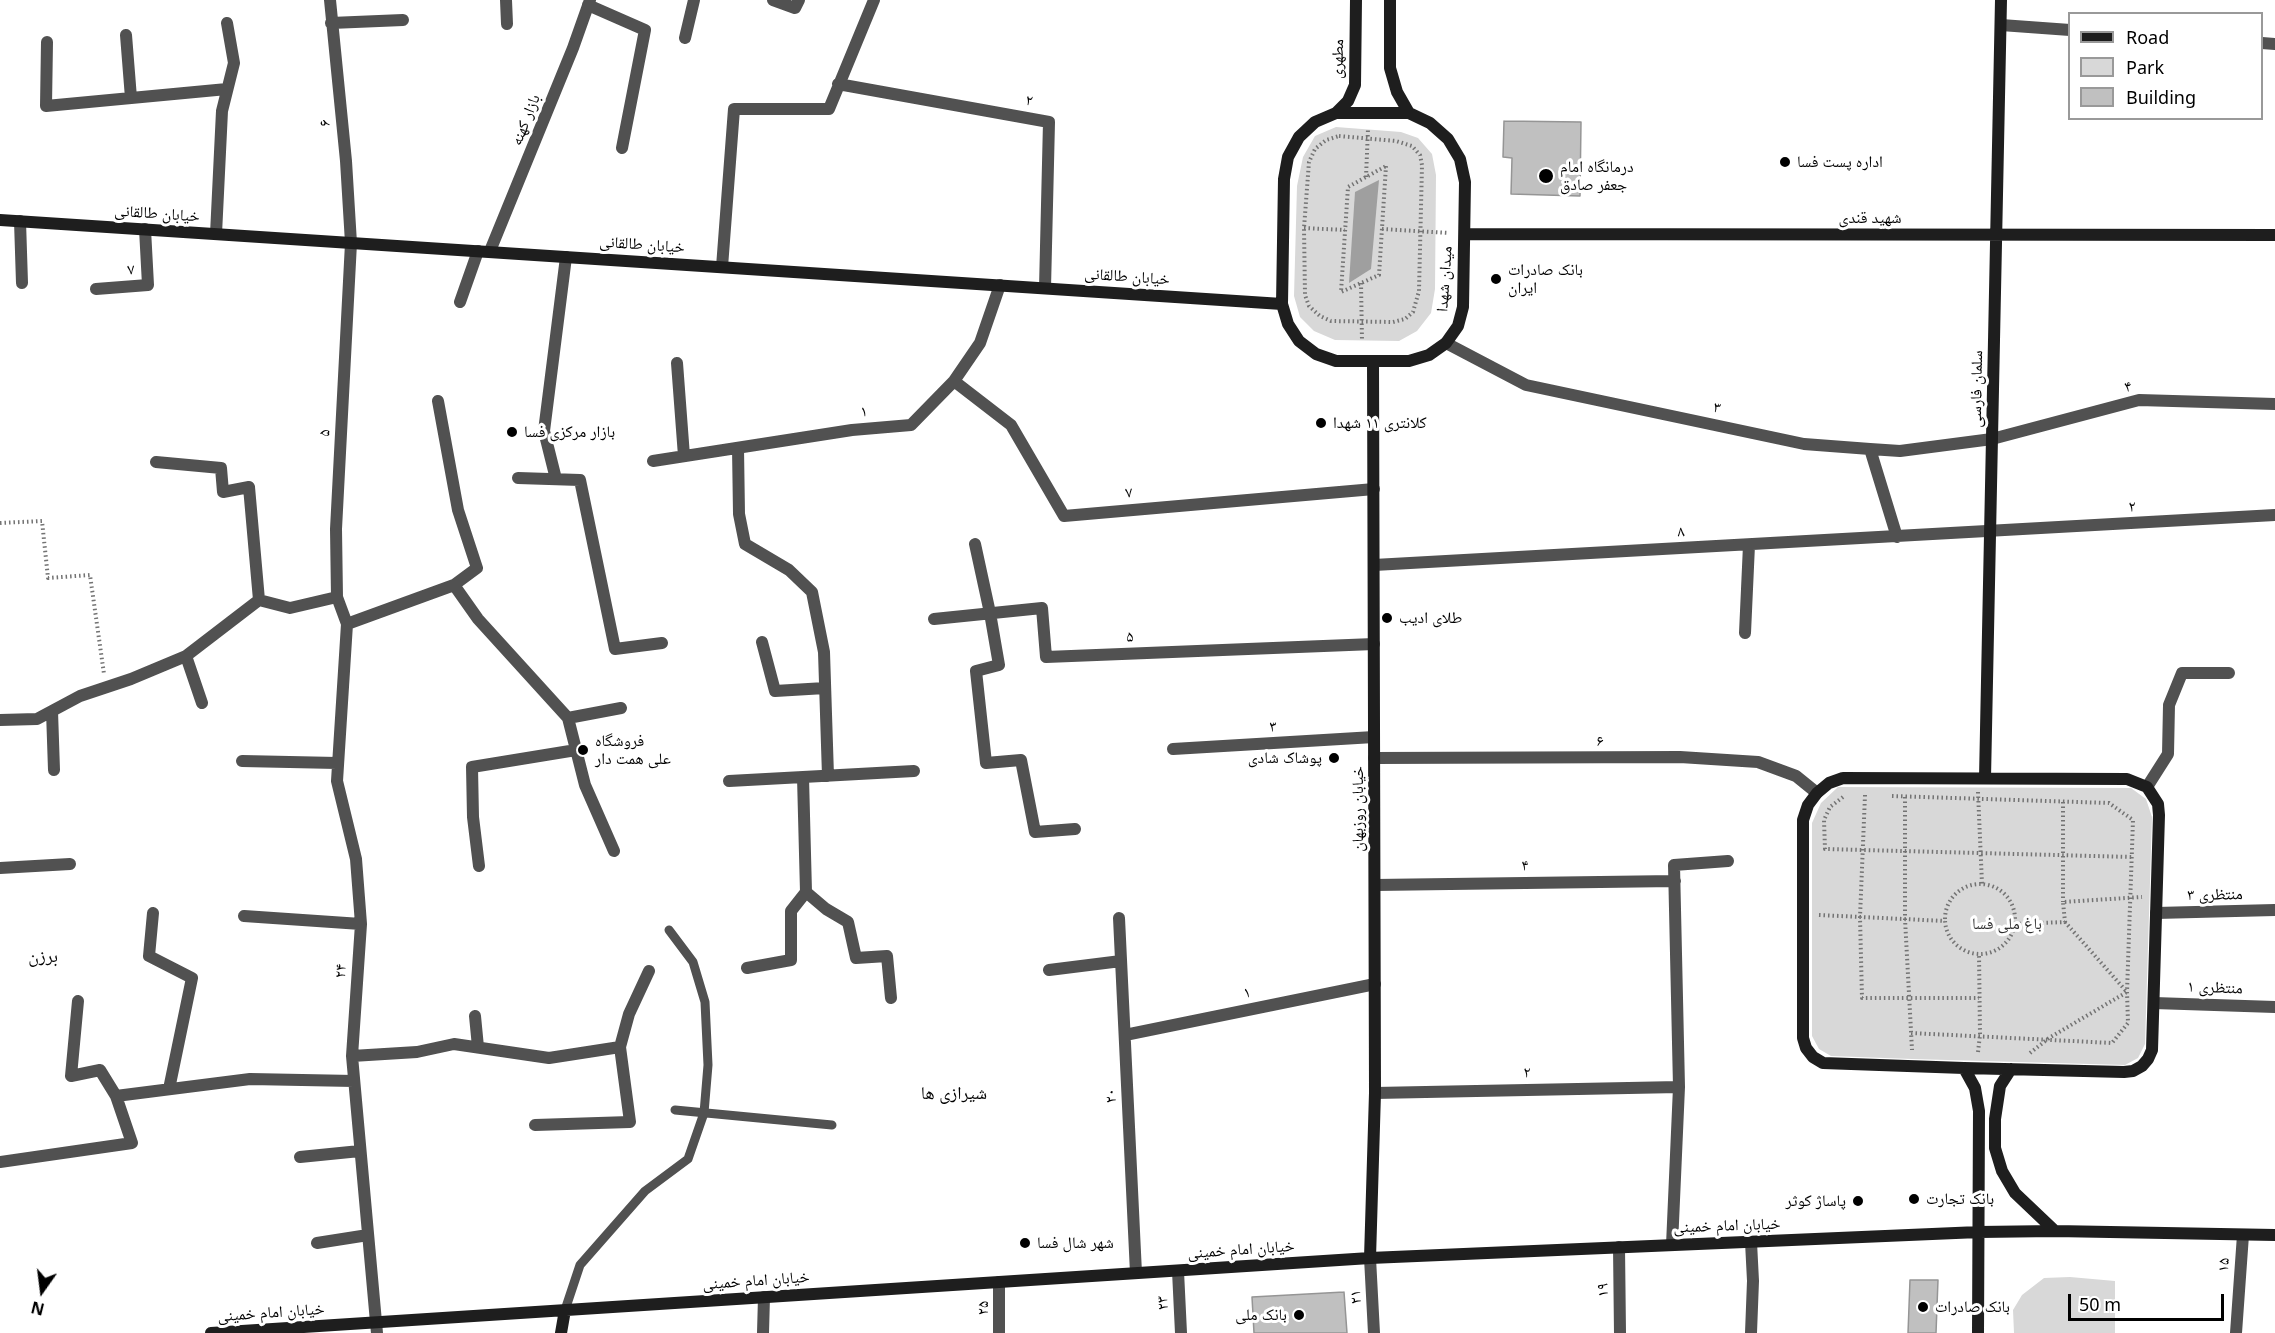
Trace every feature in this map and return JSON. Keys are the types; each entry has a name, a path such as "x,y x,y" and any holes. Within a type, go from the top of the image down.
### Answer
{"street":[{"name":"۶","path":"330,0 346,161 351,243"},
{"path":"506,0 507,24"},
{"path":"685,38 694,0"},
{"path":"773,0 795,8 799,0"},
{"path":"722,267 734,109 829,109 874,0"},
{"name":"مطهری","path":"1336,113 1348,101 1355,85 1356,0"},
{"path":"1390,0 1390,68 1397,92 1409,113"},
{"name":"سلمان فارسی","path":"1982,778 1990,532 2001,0"},
{"path":"589,2 645,30 622,148"},
{"name":"بازار کهنه","path":"460,302 573,48 589,2"},
{"path":"331,23 403,20"},
{"path":"216,234 222,111 234,63 227,23"},
{"path":"2001,25 2068,30"},
{"path":"126,35 131,98"},
{"path":"47,42 46,106 227,89"},
{"name":"۲","path":"838,84 1050,122 1045,288"},
{"name":"میدان شهدا","path":"1336,113 1409,113 1430,123 1448,139 1460,159 1465,182 1465,234 1463,307 1458,326 1446,343 1429,355 1409,361 1336,361 1316,354 1299,341 1288,324 1282,304 1284,179 1288,157 1299,137 1315,122 1336,113"},
{"name":"خیابان طالقانی","path":"0,220 1282,304"},
{"path":"20,221 22,283"},
{"name":"۷","path":"96,289 148,285 145,230"},
{"name":"شهید قندی","path":"1465,234 2275,235"},
{"name":"۵","path":"347,624 337,597 336,529 351,243"},
{"path":"556,479 544,430 566,257"},
{"name":"۱","path":"653,461 852,430 911,425 954,381 980,343 1000,285"},
{"name":"۳","path":"1446,343 1526,385 1804,444 1900,451 1992,439"},
{"name":"خیابان روزبهان","path":"1370,1258 1375,1093 1373,361"},
{"path":"677,363 684,456"},
{"name":"۷","path":"954,381 1011,425 1064,516 1374,489"},
{"name":"۴","path":"1992,439 2139,400 2275,404"},
{"path":"347,624 454,585 477,568 458,510 438,401"},
{"path":"738,448 739,514 745,544 789,570 812,592 824,652 828,776"},
{"path":"1870,449 1897,537"},
{"path":"156,462 220,468 223,492 249,487 259,600"},
{"path":"518,478 580,480 615,649 662,643"},
{"name":"۲","path":"1990,532 2275,515"},
{"name":"۸","path":"1374,565 1990,532"},
{"path":"975,544 999,666 976,671 986,763 1021,760 1035,832 1075,829"},
{"path":"1745,633 1749,545"},
{"path":"454,585 478,620 568,718 585,785 614,851"},
{"path":"259,600 290,608 337,597"},
{"path":"0,720 37,719 80,696 186,656 259,600"},
{"name":"۵","path":"934,619 1042,608 1046,657 1374,644"},
{"name":"۲۴","path":"347,624 337,781 356,859 361,924 352,1056 376,1328"},
{"path":"762,642 776,691 825,688"},
{"path":"186,656 202,703"},
{"path":"2147,787 2168,753 2169,705 2182,673 2229,673"},
{"path":"568,718 621,708"},
{"path":"52,711 54,770"},
{"name":"۳","path":"1173,749 1374,737"},
{"path":"479,866 472,817 472,767 576,750"},
{"name":"۶","path":"1374,758 1680,757 1758,762 1796,776 1816,793"},
{"path":"242,761 337,763"},
{"path":"729,781 914,771"},
{"path":"747,968 791,960 791,911 806,892 802,777"},
{"path":"1843,778 1982,778 2127,779 2138,781 2147,787 2158,804 2152,1050 2142,1066 2133,1071 1823,1063 1813,1057 1806,1048 1803,1038 1803,820 1808,805 1816,793 1828,783 1843,778"},
{"path":"1672,1245 1679,1087 1674,865 1728,861"},
{"path":"0,868 70,864"},
{"name":"۴","path":"1374,885 1675,881"},
{"path":"806,892 826,909 848,922 856,958 886,956 891,998"},
{"name":"منتظری ۳","path":"2156,913 2275,910"},
{"path":"153,913 149,956 192,978 169,1089"},
{"path":"244,916 361,924"},
{"name":"۲۰","path":"1119,918 1136,1273"},
{"path":"1049,970 1121,961"},
{"path":"535,1125 630,1122 620,1047 629,1014 650,971"},
{"name":"۱","path":"1125,1035 1375,984"},
{"path":"0,1162 132,1143 116,1096 100,1070 71,1076 78,1001"},
{"name":"منتظری ۱","path":"2154,1003 2275,1007"},
{"path":"475,1016 478,1047"},
{"path":"352,1056 417,1052 454,1044 549,1058 620,1047"},
{"path":"1971,1068 1979,1111 1978,1333"},
{"path":"2010,1069 2000,1086 1995,1119 1995,1148 2002,1171 2015,1193 2055,1231"},
{"path":"116,1096 250,1079 354,1081"},
{"name":"۲","path":"1375,1093 1679,1087"},
{"path":"300,1157 360,1151"},
{"name":"خیابان امام خمینی","path":"211,1333 376,1328 565,1310 1370,1258 1979,1232 2275,1235"},
{"path":"317,1243 368,1235"},
{"name":"۱۵","path":"2236,1333 2243,1235"},
{"path":"1751,1242 1753,1281 1751,1333"},
{"name":"۱۹","path":"1619,1247 1620,1333"},
{"name":"۲۱","path":"1370,1258 1374,1333"},
{"name":"۲۳","path":"1178,1271 1181,1333"},
{"name":"۲۵","path":"999,1282 999,1333"},
{"path":"763,1333 764,1297"},
{"path":"561,1333 565,1310"}],"lane":[{"path":"565,1310 580,1264 645,1191 688,1159 704,1113 708,1065 705,1002 693,962 669,930"},
{"path":"675,1110 832,1125"}],"path":[{"path":"1366,177 1368,129"},
{"path":"1339,136 1367,137 1396,141 1412,147 1420,155 1422,232 1419,291 1413,312 1405,319 1393,322 1331,321 1320,316 1309,306 1305,295 1304,228 1309,162 1315,148 1326,140 1339,136"},
{"path":"1386,166 1379,275 1341,292 1348,187 1366,177 1386,166"},
{"path":"1283,227 1345,231"},
{"path":"1382,229 1465,234"},
{"path":"1361,283 1362,341"},
{"path":"0,523 42,521 48,578 90,575 106,687"},
{"path":"1903,778 1906,851 1905,919 1913,1066"},
{"path":"1982,778 1978,800 1982,884"},
{"path":"1854,794 1875,796"},
{"path":"1864,795 1860,917 1862,999 1979,998"},
{"path":"1847,796 1840,798 1830,807 1824,820 1825,849 2132,857"},
{"path":"1885,796 2109,803 2133,820 2128,1023 2112,1043 2049,1038 1911,1033"},
{"path":"2063,802 2065,922 2127,992"},
{"path":"1982,884 1993,886 2003,892 2015,912 2015,924 2006,944 1996,951 1979,954 1963,950 1954,943 1947,933 1945,921 1946,909 1951,899 1959,891 1982,884"},
{"path":"2063,902 2157,897"},
{"path":"1803,914 1945,921"},
{"path":"2015,924 2065,922"},
{"path":"1971,1068 1980,1035 1979,954"},
{"path":"2010,1069 2049,1038 2127,992"}],"green space":[{"path":"1336,127 1401,132 1418,138 1432,154 1436,175 1435,289 1431,313 1417,331 1399,341 1335,340 1314,331 1300,317 1294,296 1297,186 1303,157 1315,136"},
{"name":"باغ ملی فسا","path":"1838,787 2131,788 2146,799 2152,817 2145,1044 2138,1058 2125,1065 1912,1059 1831,1056 1819,1049 1812,1036 1812,823 1821,803"},
{"path":"2070,1277 2115,1281 2115,1333 2014,1333 2013,1310 2022,1295 2044,1278"}],"shaded area":[{"path":"1379,180 1371,269 1349,283 1355,192"}],"building":[{"name":"درمانگاه امام جعفر صادق","path":"1504,121 1581,122 1580,196 1511,194 1512,158 1503,157"},
{"name":"بانک صادرات","path":"1910,1280 1938,1280 1936,1333 1908,1333"},
{"name":"بانک ملی","path":"1344,1292 1347,1333 1254,1333 1252,1297"}],"place":[{"name":"اداره پست فسا","path":"1785,162"},
{"name":"درمانگاه امام جعفر صادق","path":"1546,176"},
{"name":"بانک صادرات ایران","path":"1496,279"},
{"name":"کلانتری ۱۱ شهدا","path":"1321,423"},
{"name":"بازار مرکزی فسا","path":"512,432"},
{"name":"طلای ادیب","path":"1387,618"},
{"name":"فروشگاه علی همت دار","path":"583,750"},
{"name":"پوشاک شادی","path":"1334,758"},
{"name":"بانک تجارت","path":"1914,1199"},
{"name":"پاساژ کوثر","path":"1858,1201"},
{"name":"شهر شال فسا","path":"1025,1243"},
{"name":"بانک صادرات","path":"1923,1307"},
{"name":"بانک ملی","path":"1299,1315"}],"district":[{"name":"برزن","path":"43,957"},
{"name":"شیرازی ها","path":"954,1094"}]}
